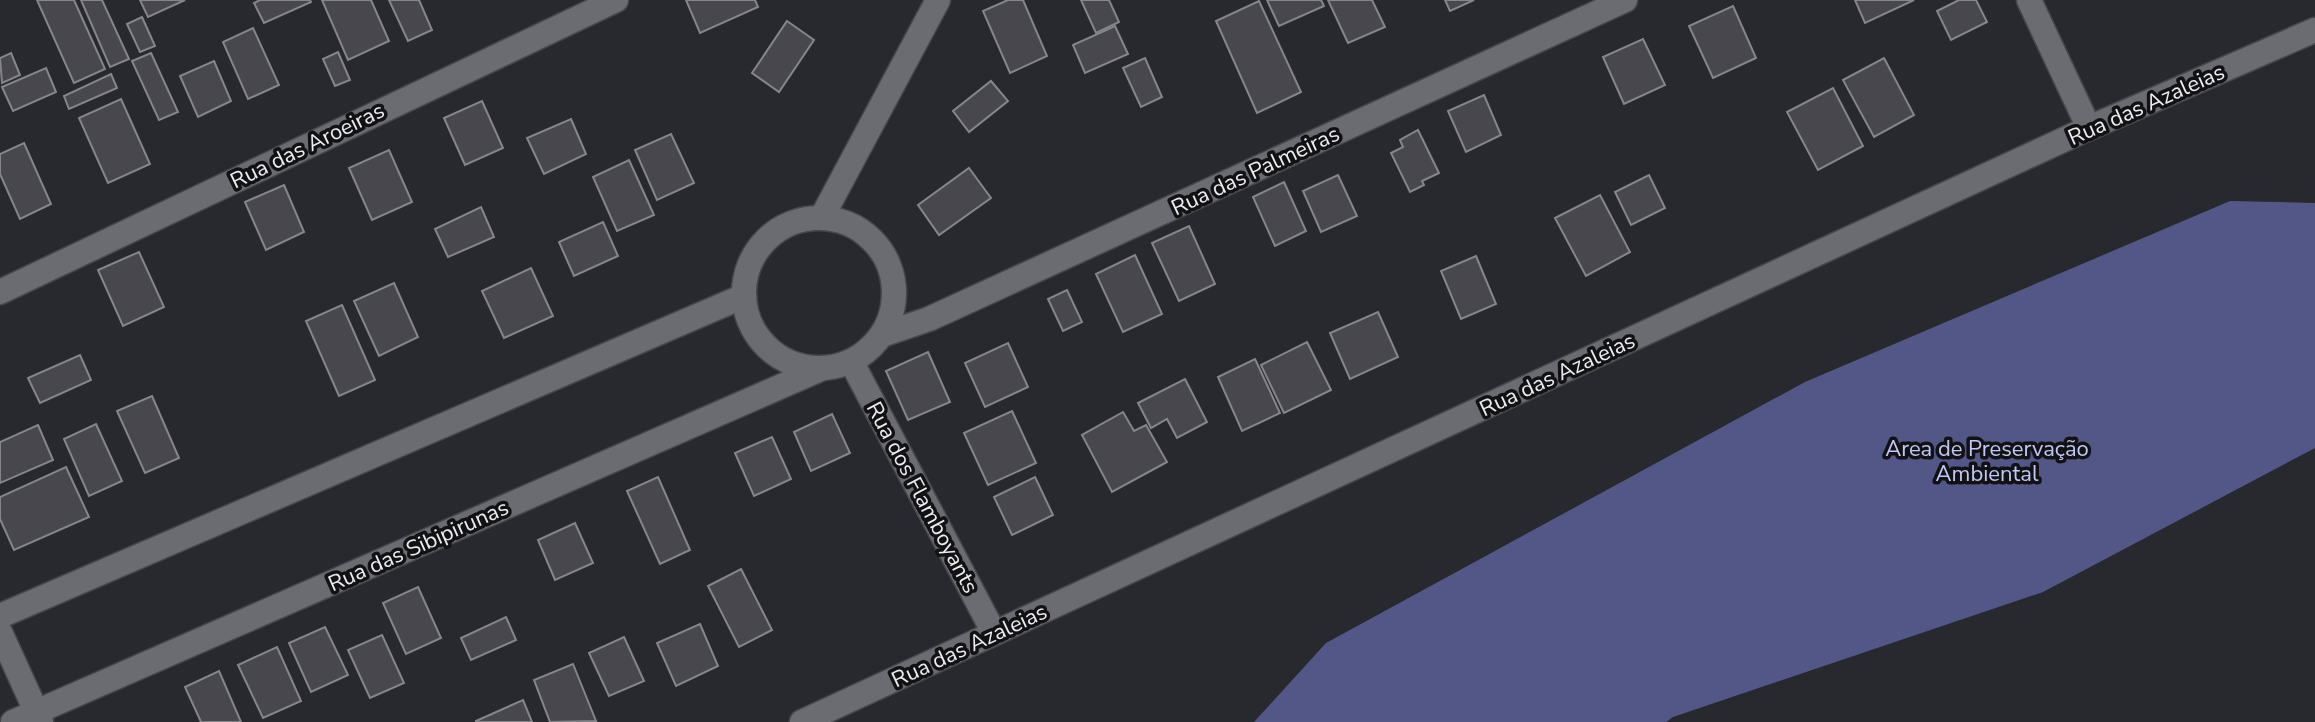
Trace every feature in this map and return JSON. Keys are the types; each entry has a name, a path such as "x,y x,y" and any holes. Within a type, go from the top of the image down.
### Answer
{"street":[{"name":"Rua das Aroeiras","path":"0,292 586,7 616,0"},
{"path":"822,217 938,0"},
{"name":"Rua das Palmeiras","path":"882,335 929,319 1625,0"},
{"path":"2029,0 2089,128"},
{"name":"Rua das Azaleias","path":"802,722 2089,128 2315,30"},
{"path":"822,217 844,221 864,232 880,248 891,268 894,291 892,314 882,335 868,350 851,361 823,368 800,366 778,356 761,340 749,320 744,296 747,271 758,249 775,232 797,220 822,217"},
{"path":"0,616 744,296"},
{"name":"Rua dos Flamboyants","path":"851,361 994,633"},
{"name":"Rua das Sibipirunas","path":"13,722 38,716 823,368"},
{"path":"0,632 38,716"}],"green space":[{"name":"Area de Preservação Ambiental","path":"2230,201 2315,203 2315,448 2043,592 1673,717 1666,722 1254,722 1326,643 1805,382"}],"building":[{"path":"37,0 74,0 105,69 74,83"},
{"path":"81,0 102,0 129,59 110,67"},
{"path":"140,0 185,0 148,17"},
{"path":"260,0 311,2 264,23 254,3"},
{"path":"322,0 371,0 389,41 348,60"},
{"path":"389,0 419,0 432,30 408,41"},
{"path":"686,0 755,0 758,7 700,33"},
{"path":"1008,0 1023,0 1047,56 1010,73 983,11"},
{"path":"1081,0 1109,0 1119,22 1096,33"},
{"path":"1267,0 1321,0 1324,6 1279,26"},
{"path":"1328,0 1372,0 1385,27 1348,43"},
{"path":"1445,0 1474,0 1450,11"},
{"path":"1855,0 1914,0 1865,23"},
{"path":"1959,0 1976,0 1987,22 1951,40 1937,11"},
{"path":"1259,1 1301,92 1257,113 1216,21"},
{"path":"1733,6 1756,58 1713,78 1689,26"},
{"path":"142,17 155,46 140,52 127,24"},
{"path":"787,21 814,40 779,92 752,73"},
{"path":"1115,26 1128,54 1085,73 1073,45"},
{"path":"253,28 279,85 248,99 223,42"},
{"path":"1643,39 1665,85 1624,104 1603,57"},
{"path":"338,52 350,80 335,86 323,59"},
{"path":"11,53 20,75 2,83 0,58"},
{"path":"151,53 178,112 159,120 132,61"},
{"path":"1145,58 1162,97 1141,107 1123,68"},
{"path":"1884,58 1914,115 1874,137 1843,80"},
{"path":"214,61 231,101 198,117 180,76"},
{"path":"46,68 56,92 13,111 2,87"},
{"path":"111,74 117,88 69,109 64,96"},
{"path":"991,81 1008,101 969,132 953,111"},
{"path":"1833,88 1863,146 1818,170 1787,112"},
{"path":"1484,95 1501,135 1466,152 1448,111"},
{"path":"121,99 150,164 108,183 79,118"},
{"path":"482,101 503,148 465,165 444,118"},
{"path":"571,119 586,154 544,174 527,138"},
{"path":"1418,130 1439,173 1422,181 1424,185 1410,192 1391,153 1403,147 1400,140"},
{"path":"671,134 694,183 657,200 635,150"},
{"path":"24,143 51,204 20,219 0,174 0,154"},
{"path":"389,150 412,202 372,220 349,168"},
{"path":"629,160 654,215 617,231 593,177"},
{"path":"969,168 991,198 939,235 918,205"},
{"path":"1338,175 1357,216 1321,232 1303,191"},
{"path":"1649,175 1665,208 1631,225 1615,192"},
{"path":"1284,182 1306,231 1275,246 1253,197"},
{"path":"284,185 304,232 266,250 245,202"},
{"path":"1600,195 1630,252 1586,276 1555,218"},
{"path":"481,207 494,237 448,257 435,229"},
{"path":"603,222 618,256 574,276 559,242"},
{"path":"1189,226 1215,284 1179,301 1152,243"},
{"path":"139,252 164,307 123,326 98,270"},
{"path":"1135,255 1162,314 1123,332 1096,274"},
{"path":"1476,256 1496,304 1461,319 1441,271"},
{"path":"531,268 553,316 504,338 482,291"},
{"path":"394,283 418,337 379,356 354,301"},
{"path":"1067,290 1082,322 1063,331 1048,299"},
{"path":"342,305 375,380 339,396 306,321"},
{"path":"1378,312 1398,357 1350,379 1330,333"},
{"path":"1307,342 1331,390 1284,413 1261,365"},
{"path":"1008,343 1028,387 985,407 965,363"},
{"path":"928,352 950,402 908,420 886,371"},
{"path":"80,355 91,380 40,403 28,378"},
{"path":"1255,359 1280,413 1242,431 1218,377"},
{"path":"1185,379 1207,422 1177,438 1167,419 1151,428 1138,403"},
{"path":"152,396 179,458 145,473 117,411"},
{"path":"1012,411 1036,463 988,485 964,433"},
{"path":"1123,412 1134,431 1146,425 1167,462 1112,492 1082,435"},
{"path":"832,414 850,453 811,471 794,432"},
{"path":"96,424 122,481 89,496 64,439"},
{"path":"38,425 53,460 0,483 0,442"},
{"path":"772,437 791,479 754,496 735,453"},
{"path":"66,467 89,517 14,550 0,519 0,497"},
{"path":"658,477 690,550 660,564 627,491"},
{"path":"1035,477 1053,515 1012,535 994,497"},
{"path":"575,523 593,563 555,580 538,540"},
{"path":"741,569 772,630 739,647 708,586"},
{"path":"418,587 441,638 406,654 383,603"},
{"path":"506,617 516,640 471,660 461,638"},
{"path":"700,624 718,666 676,686 657,643"},
{"path":"325,627 348,675 311,692 289,643"},
{"path":"382,635 404,683 370,698 348,650"},
{"path":"624,637 644,681 609,696 589,653"},
{"path":"277,647 301,701 263,718 238,665"},
{"path":"573,664 596,721 550,722 534,680"},
{"path":"219,671 241,722 201,722 185,687"},
{"path":"523,700 532,722 476,722 476,721"}]}
